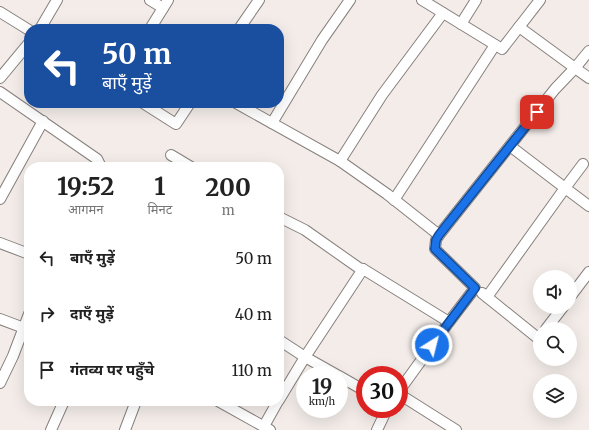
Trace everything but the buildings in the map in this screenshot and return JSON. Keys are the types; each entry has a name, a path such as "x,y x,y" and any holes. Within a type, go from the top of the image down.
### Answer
{"street":[{"path":"43,24 57,0"},
{"path":"150,0 166,4 153,24"},
{"path":"242,24 259,0"},
{"path":"284,103 322,40 350,0"},
{"path":"422,0 502,49 540,0"},
{"path":"461,24 476,0"},
{"path":"0,12 24,27"},
{"path":"340,161 382,95 443,13"},
{"path":"519,27 589,78"},
{"path":"394,200 495,45"},
{"path":"0,78 24,49"},
{"path":"533,334 475,288 435,249 436,240 555,89 589,51"},
{"path":"0,92 97,159 98,162"},
{"path":"151,108 176,124 187,108"},
{"path":"245,108 340,161 439,235"},
{"path":"272,123 281,108"},
{"path":"0,199 42,121"},
{"path":"510,146 589,206"},
{"path":"171,155 183,162"},
{"path":"487,297 583,164"},
{"path":"284,220 305,230 359,268 363,269 449,322"},
{"path":"0,243 24,252"},
{"path":"284,393 305,357 363,269"},
{"path":"577,288 589,272"},
{"path":"408,379 475,288"},
{"path":"551,322 558,314"},
{"path":"0,319 24,328 0,383"},
{"path":"284,343 321,366"},
{"path":"408,400 456,430"},
{"path":"51,430 62,406"},
{"path":"125,430 134,406"},
{"path":"227,406 267,428 277,406"},
{"path":"377,430 383,418"}],"route":[{"path":"432,345 475,288 435,249 436,240 537,112"}]}
